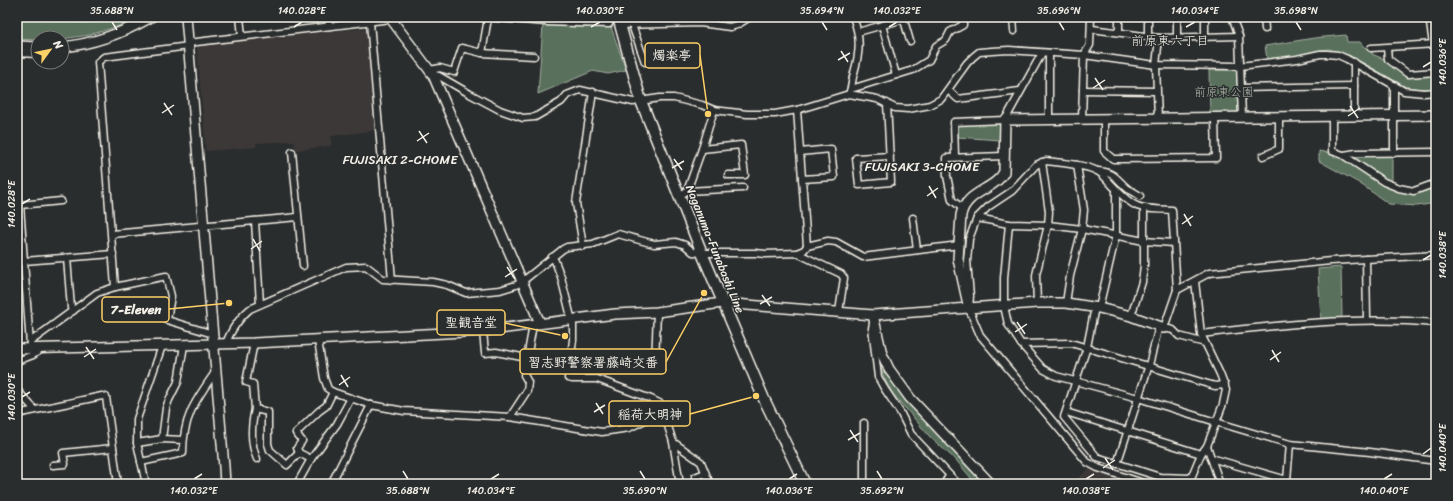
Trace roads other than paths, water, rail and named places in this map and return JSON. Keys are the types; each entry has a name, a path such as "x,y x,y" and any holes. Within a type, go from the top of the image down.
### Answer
{"main road":[{"name":"Naganuma-Funabashi Line","path":"620,21 641,102 683,194 702,253 722,303 764,399 805,484"}],"street":[{"path":"70,46 89,43 120,33 151,17"},
{"path":"186,17 225,484"},
{"path":"240,17 242,36"},
{"path":"328,17 329,26"},
{"path":"482,53 486,18 609,24 610,17"},
{"path":"734,17 737,25"},
{"path":"620,21 632,26 700,23 730,27 737,25 750,17"},
{"path":"850,91 857,65 859,41 858,32 853,17"},
{"path":"432,72 500,110 523,118 535,117 561,102 567,95 580,90 633,102 660,98 674,98 702,105 714,110 747,114 775,114 797,110 913,70 929,60 936,46 946,40 950,32 963,25 963,17"},
{"path":"1014,17 1014,31"},
{"path":"1082,119 1084,55 1090,45 1092,29 1091,17"},
{"path":"1119,17 1119,32"},
{"path":"1148,17 1148,36"},
{"path":"1177,17 1177,38"},
{"path":"1205,17 1205,37"},
{"path":"1232,17 1239,36 1242,117"},
{"path":"1264,17 1264,29"},
{"path":"1371,48 1435,44 1429,17"},
{"path":"115,287 98,62 104,57 242,36 370,22 391,18 432,72 523,281 537,324 527,358 524,375 528,382 527,391 510,417"},
{"path":"858,32 904,18 910,41"},
{"path":"370,22 392,280"},
{"path":"882,25 896,75"},
{"path":"632,26 645,62"},
{"path":"1092,29 1159,38 1239,36"},
{"path":"1158,119 1156,65 1159,38"},
{"path":"70,50 84,48 89,43"},
{"path":"17,46 30,47"},
{"path":"432,72 435,68 440,68 454,72 462,48 482,53 534,56"},
{"path":"1387,48 1388,59 1408,74 1436,72"},
{"path":"850,91 877,99 895,108 920,108 941,100 967,63 979,52 1009,50 1084,55 1156,65 1240,66 1327,54 1338,55 1354,62 1404,90 1414,93 1436,92"},
{"path":"17,53 30,54"},
{"path":"1042,53 1005,120 1004,172 1001,178 969,200 962,208 958,259 969,309 980,335 1087,462 1098,468 1146,484"},
{"path":"1049,53 1050,119"},
{"path":"1354,62 1354,116"},
{"path":"1394,85 1394,153"},
{"path":"1241,88 1354,86"},
{"path":"948,90 958,99 1020,91"},
{"path":"1083,90 1156,91"},
{"path":"584,246 576,203 593,92"},
{"path":"887,103 890,156 891,182 859,184 856,158 890,156"},
{"path":"714,110 702,149 683,194 743,188"},
{"path":"797,110 807,246"},
{"path":"955,157 954,122 1050,119 1436,115"},
{"path":"1332,116 1332,151 1344,155 1384,182 1399,188 1414,191 1436,183"},
{"path":"1264,156 1280,149 1280,117"},
{"path":"1104,119 1104,151 1113,159 1119,159 1216,158 1215,118"},
{"path":"702,149 742,145 745,175 728,175"},
{"path":"17,152 19,146"},
{"path":"800,152 831,149 834,177 802,179"},
{"path":"292,152 302,266"},
{"path":"1344,155 1356,153 1436,152"},
{"path":"962,208 952,200 947,176 946,158 1004,156"},
{"path":"1037,303 1036,275 1048,225 1049,212 1042,162"},
{"path":"969,309 970,296 967,261 969,239 977,218 988,207 1012,191 1036,165 1042,162 1077,165 1113,174 1129,189 1140,196"},
{"path":"1066,303 1070,276 1082,229 1084,210 1077,165"},
{"path":"1098,171 1132,205 1144,209 1172,210 1177,290 1162,327 1117,464"},
{"path":"1116,190 1116,235 1087,347 1064,417 1097,457 1160,477 1191,478 1201,454 1207,446 1223,404 1226,390 1201,334 1195,281"},
{"path":"30,346 19,205 61,201"},
{"path":"1131,316 1142,282 1144,266 1144,209"},
{"path":"112,234 298,217"},
{"path":"913,218 917,250"},
{"path":"977,218 1009,224 1048,225 1082,229 1144,241 1174,243"},
{"path":"255,221 260,304"},
{"path":"1009,224 1004,278 1004,306 1008,324 1021,344 1043,370 1076,382 1138,398 1290,444 1370,452 1436,461"},
{"path":"226,344 229,336 244,314 260,304 346,267 366,266 383,279 433,282 466,292 500,290 516,285 567,247 584,246 618,234 654,244 676,242 685,245 694,252 702,253 797,253 804,250 807,246 828,241 836,242 863,257 958,245"},
{"path":"797,253 841,274 844,278 839,312"},
{"path":"24,261 113,254"},
{"path":"1177,290 1209,273 1270,266 1436,255"},
{"path":"552,257 561,277 572,320 573,340 568,378 597,379 661,404 673,442 680,484"},
{"path":"67,258 71,308 73,311"},
{"path":"1366,259 1367,320"},
{"path":"17,349 30,346 97,293 115,287 166,276 171,296 167,320 213,334"},
{"path":"30,346 42,349 226,344 483,331 615,314 657,312 722,303 839,312 873,317 1037,303 1066,303 1131,316 1173,330 1179,336 1205,342"},
{"path":"655,364 657,312"},
{"path":"873,317 872,328 878,377 900,412 911,434 958,484"},
{"path":"873,317 882,354 889,369 910,398 991,484"},
{"path":"1201,334 1313,323 1367,320 1436,323"},
{"path":"483,331 485,353 496,352 527,358"},
{"path":"318,340 324,378 328,389 371,405 404,411 510,417 602,432 629,428 663,411"},
{"path":"254,343 246,382 253,384 255,409 252,421 252,449 257,459"},
{"path":"1021,344 1072,343 1215,386 1225,385"},
{"path":"162,440 166,408 178,382 184,345"},
{"path":"146,484 137,443 137,419 162,346"},
{"path":"17,361 33,355 42,349"},
{"path":"141,462 183,453 184,429 189,413 216,371"},
{"path":"17,390 35,410"},
{"path":"310,459 299,453 297,448 302,441 296,433 326,406 333,392"},
{"path":"17,414 102,396 106,397 118,484"},
{"path":"297,484 310,459 337,424 351,398"},
{"path":"332,482 371,405"},
{"path":"255,409 268,412 268,444 270,450 287,465 299,453"},
{"path":"1066,412 1201,454"},
{"path":"864,423 864,484"},
{"path":"137,443 162,440 183,440"},
{"path":"673,442 701,462 710,484"},
{"path":"1211,458 1287,480 1290,444"},
{"path":"1207,446 1220,484"},
{"path":"53,466 65,464 63,452 113,448"},
{"path":"698,484 695,477 705,473"},
{"path":"944,484 949,476"}],"railway":[{"path":"51,17 86,20 103,17"}],"place":[{"name":"燭楽亭","path":"708,114"},
{"name":"習志野警察署藤崎交番","path":"704,293"},
{"name":"7-Eleven","path":"229,303"},
{"name":"聖観音堂","path":"565,336"},
{"name":"稲荷大明神","path":"756,396"}],"district":[{"name":"前原東六丁目","path":"1170,40"},
{"name":"FUJISAKI 2-CHOME","path":"400,159"},
{"name":"FUJISAKI 3-CHOME","path":"922,166"}],"park label":[{"name":"前原東公園","path":"1224,92"}]}
